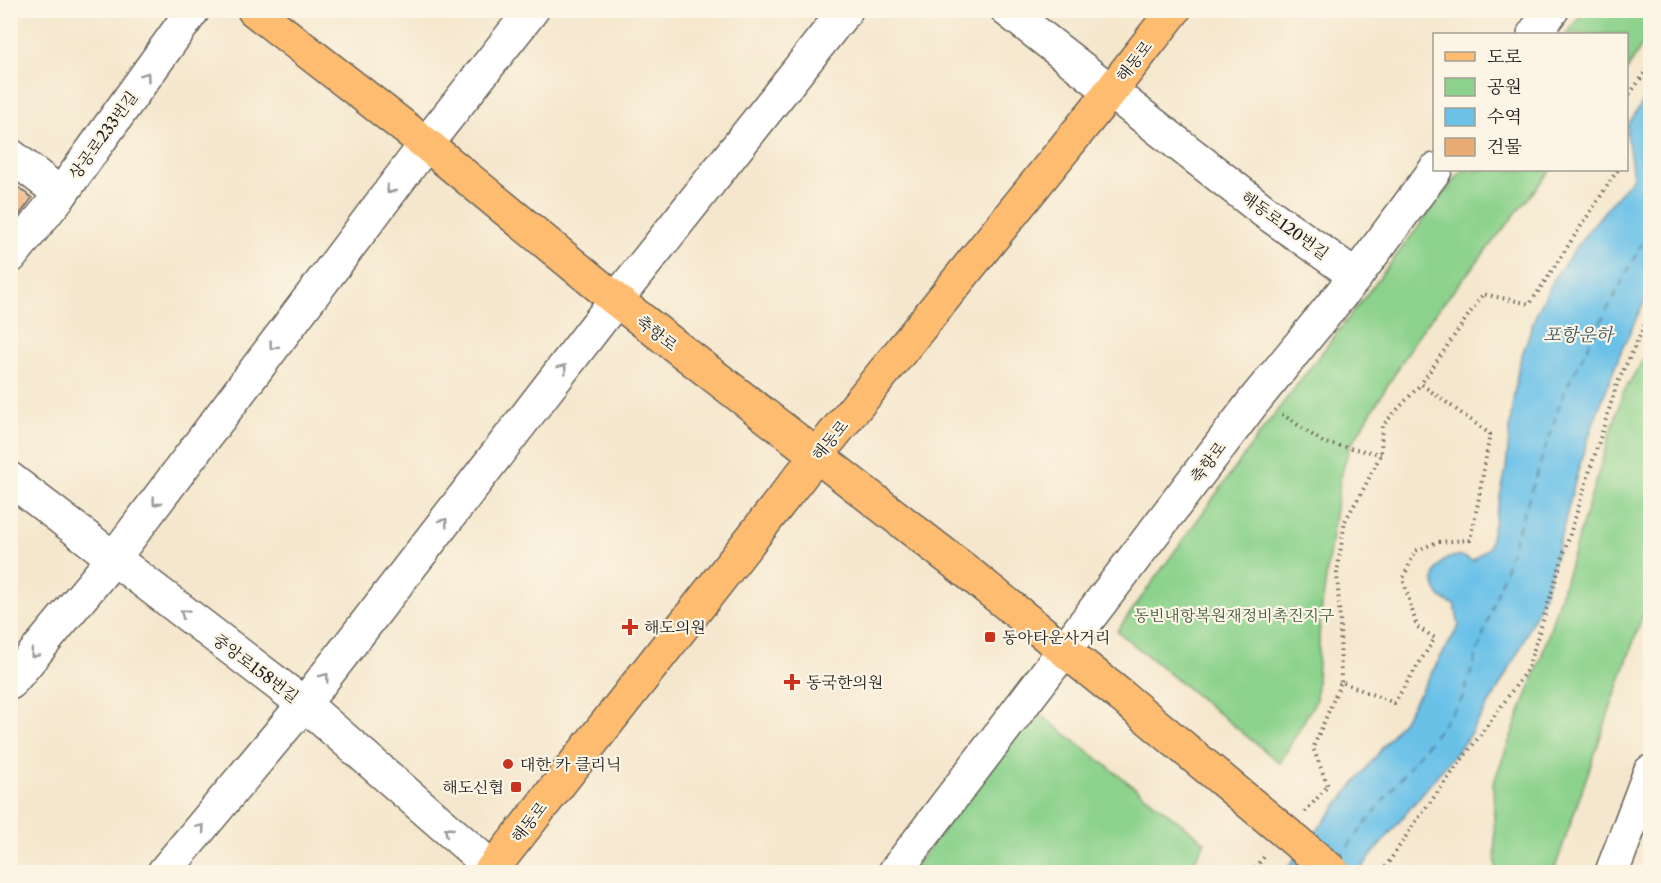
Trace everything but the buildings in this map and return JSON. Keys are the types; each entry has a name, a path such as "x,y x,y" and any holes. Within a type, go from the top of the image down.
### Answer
{"main road":[{"name":"축항로","path":"254,10 426,144 616,300 971,575 1120,695 1333,873"},
{"name":"해동로","path":"493,871 817,455 1174,10"}],"street":[{"name":"상공로233번길","path":"10,257 61,194 193,10"},
{"path":"10,683 113,559 426,144 532,10"},
{"path":"164,873 304,704 616,300 846,10"},
{"name":"해동로120번길","path":"1007,10 1264,211 1356,276"},
{"path":"1535,33 1552,10"},
{"path":"10,155 61,194"},
{"path":"1356,276 1434,171"},
{"name":"축항로","path":"898,869 1254,401 1356,276"},
{"name":"중앙로158번길","path":"10,479 304,704 493,871"},
{"path":"1612,873 1650,772"}],"path":[{"path":"1628,96 1650,66"},
{"path":"1305,812 1328,786 1312,748 1341,682 1340,620 1336,573 1345,521 1381,454 1382,426 1421,384 1483,294 1530,304 1617,171"},
{"path":"1382,873 1417,820 1528,668 1617,384 1650,314"},
{"path":"1341,682 1394,703 1435,638 1417,627 1403,579 1415,551 1438,542 1470,540 1490,434 1421,384"},
{"path":"1254,401 1275,409 1324,443 1381,454"},
{"path":"1251,873 1266,855"}],"green space":[{"path":"1585,10 1650,11 1650,32 1628,68 1628,33 1567,33"},
{"name":"동빈내항복원재정비촉진지구","path":"1461,171 1550,171 1421,331 1349,448 1340,480 1320,620 1316,700 1280,763 1117,631 1264,428"},
{"path":"1650,348 1650,594 1554,871 1496,872 1493,784 1541,658 1623,393"},
{"path":"1032,708 1205,842 1188,872 911,872"}],"water":[{"name":"포항운하","path":"1650,91 1650,289 1622,349 1595,418 1544,594 1520,649 1466,740 1358,872 1284,872 1408,713 1459,626 1455,605 1443,599 1434,585 1436,571 1439,565 1451,557 1461,556 1472,561 1489,547 1506,469 1519,364 1535,317 1555,277 1589,230 1633,177 1628,124"}],"ferry route":[{"path":"1339,858 1462,699 1564,392 1650,228"}],"place":[{"name":"해도의원","path":"630,627"},
{"name":"동아타운사거리","path":"990,637"},
{"name":"동국한의원","path":"792,682"},
{"name":"대한 카 클리닉","path":"508,764"},
{"name":"해도신협","path":"516,787"}]}
